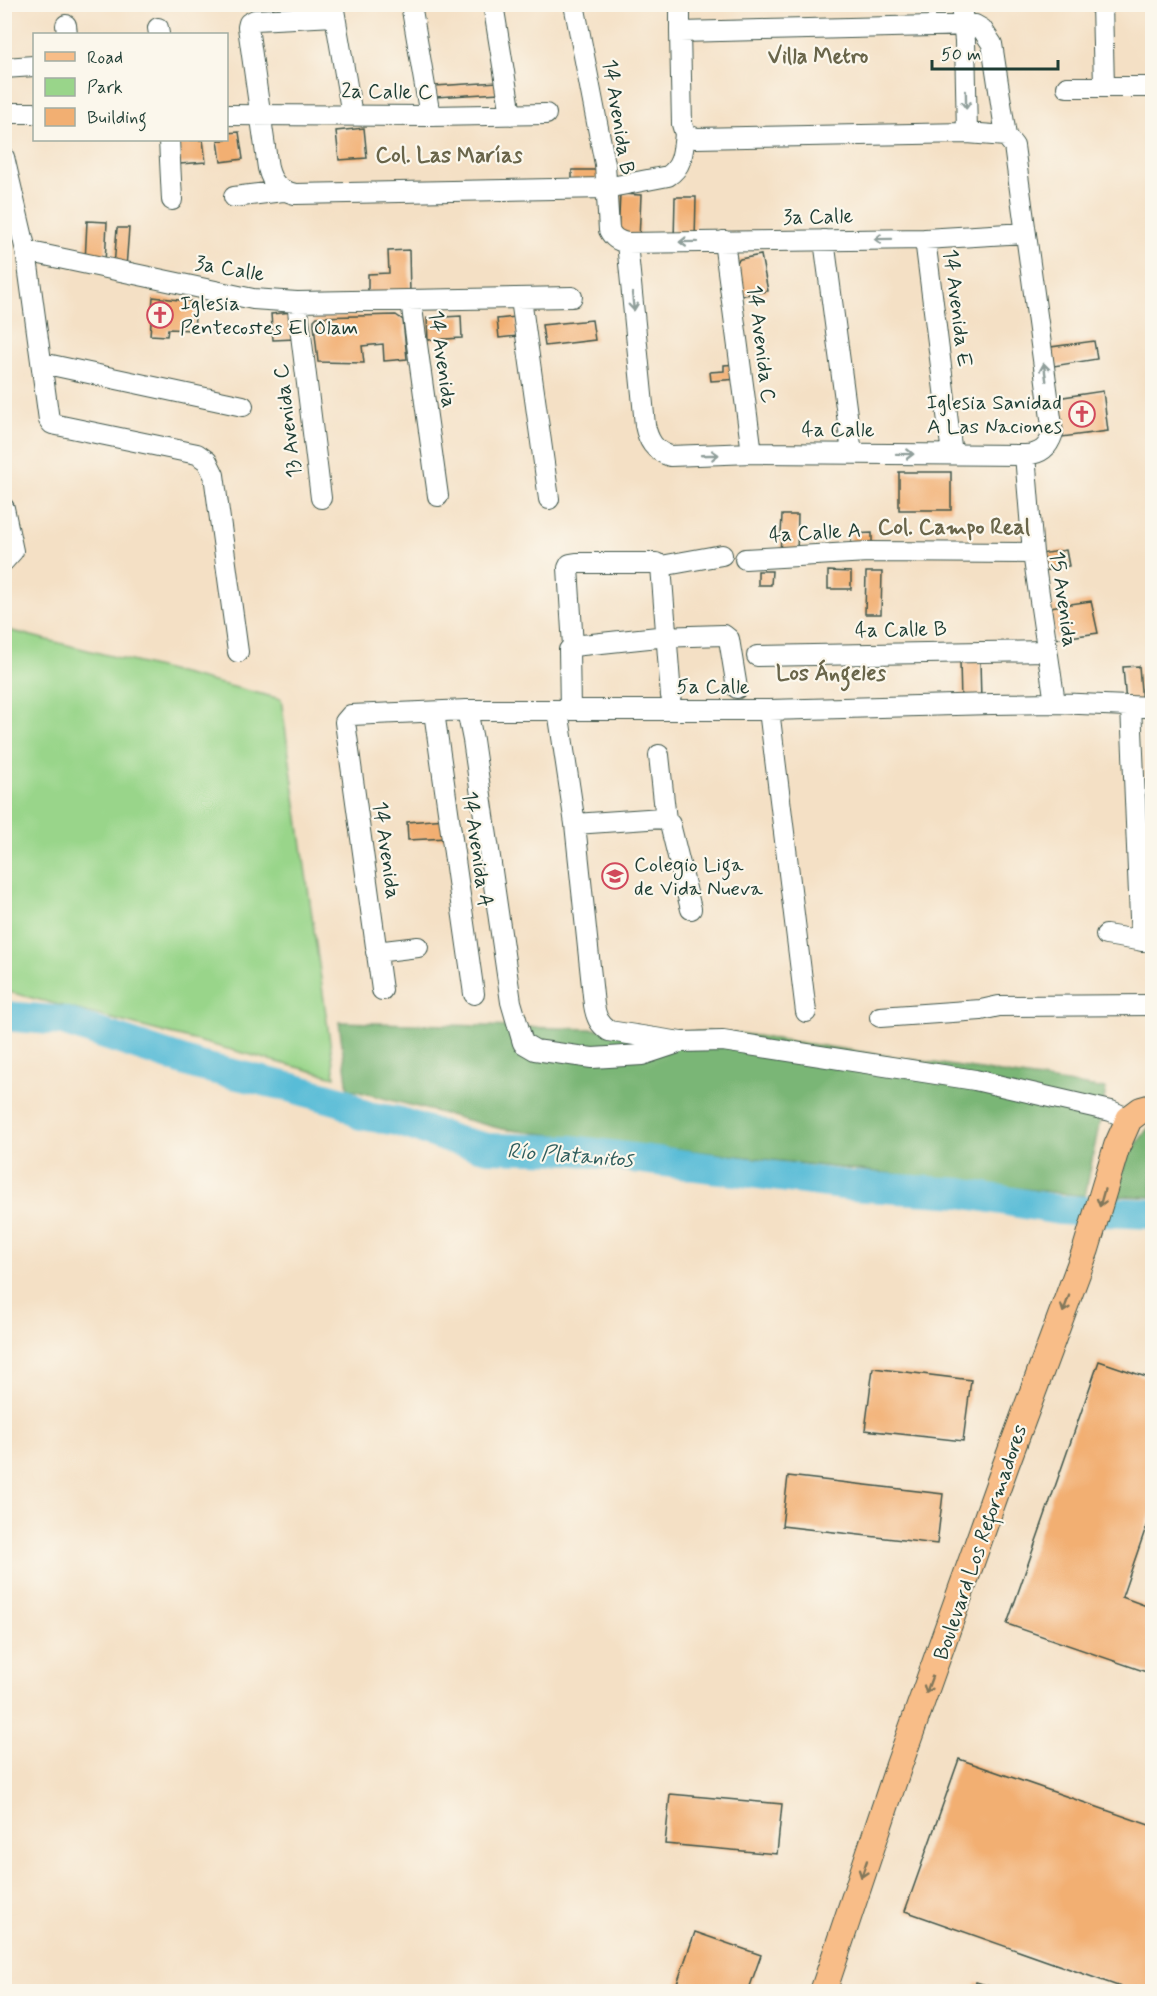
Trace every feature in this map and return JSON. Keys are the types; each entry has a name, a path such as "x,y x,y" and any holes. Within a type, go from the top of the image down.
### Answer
{"main road":[{"path":"1129,1119 1141,1110 1152,1107"},
{"name":"Boulevard Los Reformadores","path":"823,1992 899,1766 1005,1467 1086,1249 1117,1146 1129,1119"}],"street":[{"path":"411,4 430,116"},
{"path":"493,4 511,115"},
{"name":"14 Avenida B","path":"574,4 605,164 608,223 620,240 645,425 654,447"},
{"path":"234,197 280,189 295,194 606,188 668,176 675,172 681,163 685,134 682,124 680,4"},
{"path":"961,4 964,26 967,133"},
{"path":"1102,4 1104,87"},
{"path":"280,189 267,168 249,23 261,19 334,10 352,115"},
{"path":"680,32 975,25 982,29 992,44 1006,136 1014,146 1053,433 1050,443 1044,449 1037,454 1025,455"},
{"path":"4,68 33,66"},
{"path":"1067,87 1152,87"},
{"path":"4,113 33,113"},
{"name":"2a Calle C","path":"228,115 546,114"},
{"path":"685,134 696,138 967,133 1006,136"},
{"path":"169,141 172,200"},
{"path":"4,157 26,251 49,420 52,424 197,453 207,461 214,475 238,652"},
{"name":"3a Calle","path":"620,240 824,240 1025,233"},
{"name":"14 Avenida E","path":"925,238 952,454"},
{"path":"824,240 852,453"},
{"name":"14 Avenida C","path":"724,241 752,453"},
{"name":"3a Calle","path":"26,251 253,299 297,302 572,297"},
{"path":"521,299 549,499"},
{"name":"14 Avenida","path":"411,301 438,496"},
{"name":"13 Avenida C","path":"297,302 321,498"},
{"path":"42,363 243,406"},
{"name":"4a Calle","path":"654,447 670,456 752,453 1025,455"},
{"name":"15 Avenida","path":"1025,455 1033,553 1055,703"},
{"path":"4,507 13,551 5,561"},
{"name":"4a Calle A","path":"745,560 868,552 1033,553"},
{"path":"722,555 661,566 656,563 570,564 568,568 573,645 569,650 564,710 596,1017 601,1025 609,1031 681,1042 723,1041 975,1080 1111,1111 1129,1119"},
{"path":"661,566 671,696"},
{"path":"573,645 665,637 724,635 729,639 737,688"},
{"name":"4a Calle B","path":"757,656 1046,651"},
{"name":"5a Calle","path":"347,718 351,715 467,710 769,710 1055,703 1152,706"},
{"path":"1106,935 1147,942 1131,706"},
{"path":"467,710 511,1002 523,1043 535,1050 592,1058 642,1055 681,1042"},
{"path":"769,710 806,1012"},
{"name":"14 Avenida A","path":"434,712 474,994"},
{"name":"14 Avenida","path":"347,718 345,722 382,990"},
{"path":"659,755 666,820"},
{"path":"575,824 662,818 666,820 670,824 691,909"},
{"path":"376,952 418,947"},
{"path":"880,1017 981,1010 999,1006 1152,1005"}],"green space":[{"path":"4,629 281,699 335,1077 5,991"},
{"path":"339,1022 736,1033 1106,1089 1085,1196 502,1129 348,1089"},
{"path":"1151,1124 1152,1197 1117,1196 1125,1160"}],"building":[{"path":"498,82 499,93 436,97 435,86"},
{"path":"364,128 367,158 339,160 336,131"},
{"path":"239,132 243,159 221,162 218,141 228,141 228,133"},
{"path":"178,141 203,141 206,162 180,164"},
{"path":"572,170 601,170 601,182 572,182"},
{"path":"620,194 641,195 639,240 618,238"},
{"path":"675,197 696,197 695,241 674,241"},
{"path":"87,221 107,222 105,264 85,263"},
{"path":"117,228 129,228 126,268 114,267"},
{"path":"409,250 410,294 368,295 368,274 389,273 388,251"},
{"path":"761,255 768,291 739,296 737,262 740,259"},
{"path":"153,297 196,302 194,330 168,329 167,336 150,335"},
{"path":"293,312 295,339 273,340 271,314"},
{"path":"396,315 403,320 407,359 384,361 383,344 362,346 364,363 318,362 314,325 317,317"},
{"path":"461,316 462,338 428,340 427,318"},
{"path":"516,317 518,336 499,338 497,319"},
{"path":"592,320 595,340 545,346 542,325"},
{"path":"1094,341 1097,359 1054,366 1051,347"},
{"path":"738,364 739,379 711,381 710,372 724,371 724,365"},
{"name":"Iglesia Sanidad A Las Naciones","path":"1103,391 1108,431 1062,437 1057,398"},
{"path":"899,472 951,472 951,510 899,510"},
{"path":"782,515 798,515 797,555 780,555"},
{"path":"872,533 872,554 851,554 851,534"},
{"path":"1066,550 1069,566 1043,571 1040,554"},
{"path":"758,571 772,571 771,585 758,585"},
{"path":"828,571 851,572 851,589 828,589"},
{"path":"866,572 882,572 881,614 865,614"},
{"path":"1091,601 1098,633 1055,639 1050,607"},
{"path":"980,660 981,702 961,702 960,661"},
{"path":"1139,666 1142,703 1126,704 1123,667"},
{"path":"446,819 447,838 408,840 407,822"},
{"path":"1099,1361 1152,1379 1152,1510 1122,1597 1152,1608 1152,1674 1007,1624"},
{"path":"873,1368 971,1380 963,1441 865,1430"},
{"path":"788,1476 943,1494 937,1544 782,1526"},
{"path":"959,1759 1152,1826 1152,1992 1135,1992 905,1911"},
{"path":"670,1794 782,1804 777,1854 665,1844"},
{"path":"695,1932 761,1955 748,1992 674,1992"},
{"path":"976,1982 1006,1991 1006,1992 973,1992"}],"waterway":[{"name":"Río Platanitos","path":"4,1016 63,1021 199,1066 343,1102 361,1115 397,1121 454,1140 488,1148 571,1150 851,1186 961,1193 1059,1210 1152,1214"}],"place":[{"name":"Iglesia Pentecostes El Olam","path":"160,315"},
{"name":"Iglesia Sanidad A Las Naciones","path":"1082,414"},
{"name":"Colegio Liga de Vida Nueva","path":"615,876"}],"district":[{"name":"Villa Metro","path":"818,55"},
{"name":"Col. Las Marías","path":"449,154"},
{"name":"Col. Campo Real","path":"954,526"},
{"name":"Los Ángeles","path":"831,672"}]}
